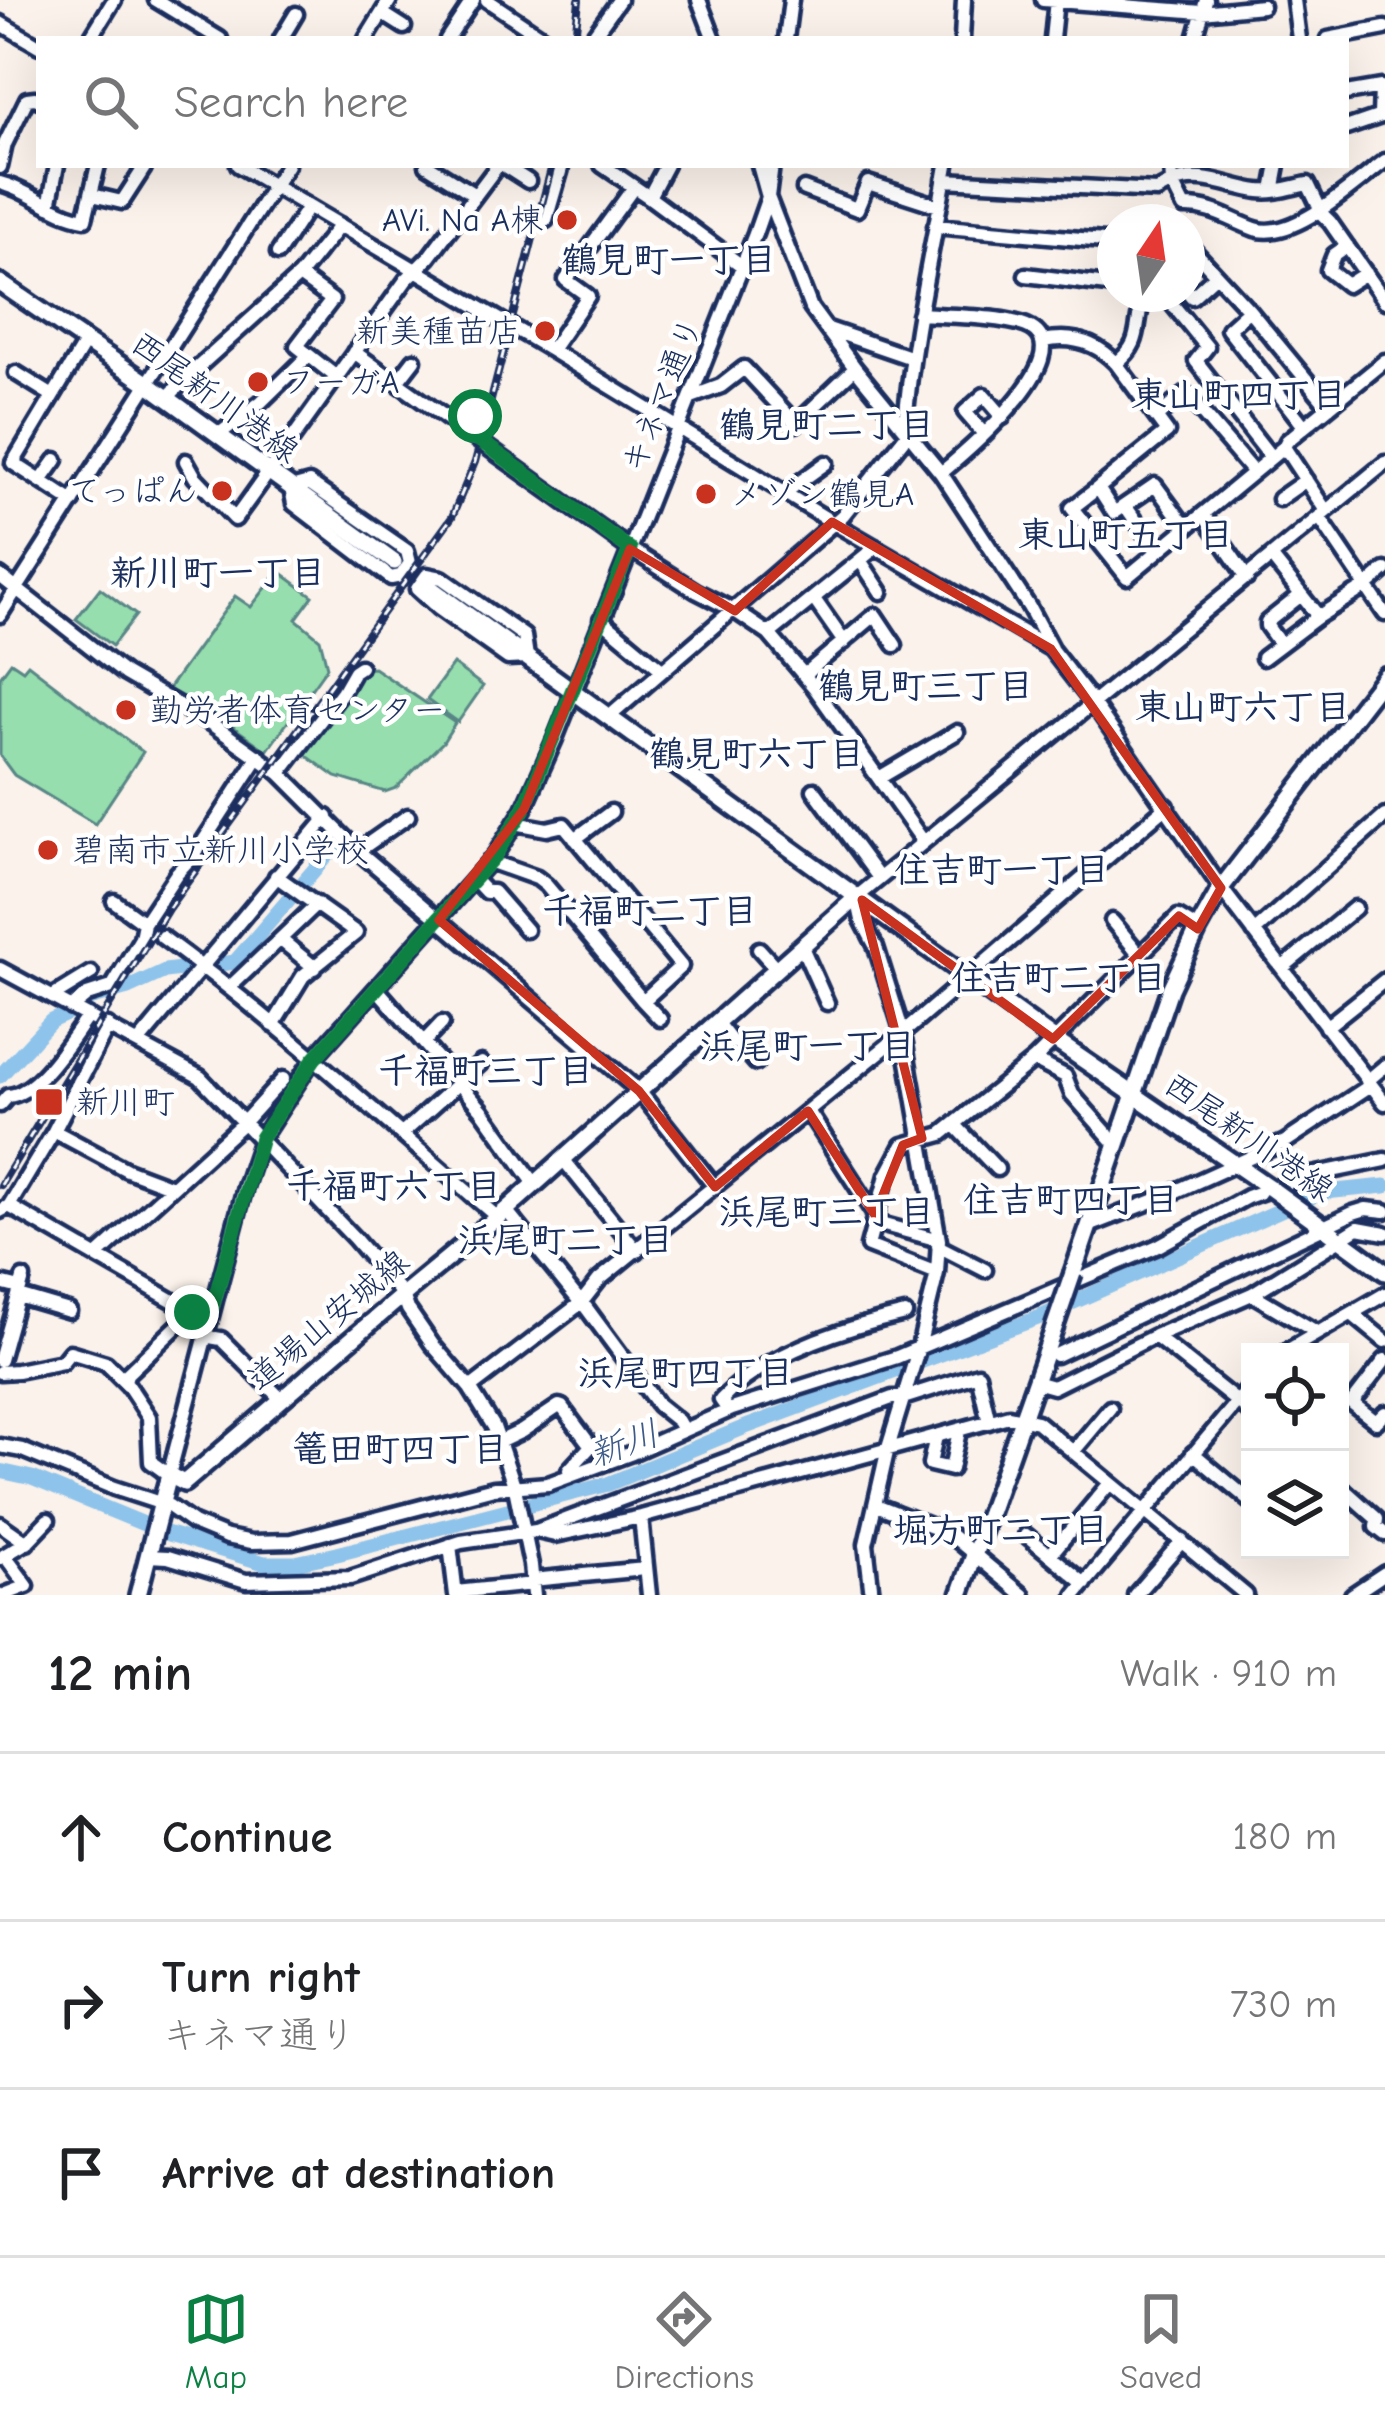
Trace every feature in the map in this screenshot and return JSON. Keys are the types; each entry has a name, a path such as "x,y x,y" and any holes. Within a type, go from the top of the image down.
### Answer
{"main road":[{"name":"西尾新川港線","path":"2,290 148,384 394,562"},
{"path":"428,586 1135,1093"},
{"path":"960,1595 1170,989 1198,928 1221,888 1385,676"},
{"name":"道場山安城線","path":"169,1475 184,1483 501,1214 857,897"},
{"name":"西尾新川港線","path":"1135,1093 1385,1272"},
{"path":"138,1595 169,1475"}],"street":[{"path":"92,36 114,0"},
{"path":"155,0 215,36"},
{"path":"449,36 473,0"},
{"path":"487,0 537,36"},
{"path":"593,36 620,0"},
{"path":"699,0 713,36"},
{"path":"786,36 791,0"},
{"path":"962,36 964,0"},
{"path":"1043,0 1262,6"},
{"path":"1052,36 1055,0"},
{"path":"1294,0 1299,36"},
{"path":"368,36 386,6 404,28"},
{"path":"1196,36 1204,6"},
{"path":"283,36 296,14"},
{"path":"0,23 36,44"},
{"path":"1344,36 1385,28"},
{"path":"1349,92 1381,87 1383,115 1349,127"},
{"path":"0,166 27,99 36,99"},
{"path":"1205,208 1269,232 1301,222 1385,161"},
{"path":"49,206 56,168"},
{"path":"0,183 67,216 86,219 97,168"},
{"path":"92,195 122,202 143,168"},
{"path":"243,168 1051,649"},
{"path":"0,615 284,168"},
{"path":"432,168 476,195"},
{"path":"186,461 235,519 335,376 498,168"},
{"path":"505,168 528,182"},
{"path":"546,220 561,168"},
{"path":"606,168 742,266"},
{"path":"649,197 664,168"},
{"path":"760,168 812,308 941,473 1029,607 1051,649 1094,703 1221,888 1385,1103"},
{"name":"キネマ通り","path":"169,1475 261,1138 314,1059 474,879 524,809 752,242 768,197 772,168"},
{"path":"1035,183 1038,168"},
{"path":"1171,168 1172,183 1182,204"},
{"path":"1273,191 1277,168"},
{"path":"610,716 843,514 907,429 912,358 945,172 1156,191 1186,177 1261,191 1308,184 1319,210 1375,279 1385,302"},
{"path":"804,189 857,209 868,183 939,206"},
{"path":"550,350 588,296 566,280 634,188"},
{"path":"278,254 308,207"},
{"path":"167,398 298,276 340,225"},
{"path":"935,226 1097,240"},
{"path":"752,242 766,234 787,242"},
{"path":"1348,246 1334,255 1328,270 1347,285 1375,279"},
{"path":"1205,263 1329,407"},
{"path":"1026,275 1097,284"},
{"path":"1205,285 1216,275"},
{"path":"298,276 332,300 297,346 335,376"},
{"path":"1249,310 1228,329 1304,426"},
{"path":"1116,363 1132,349 1139,312"},
{"path":"1179,312 1207,347 1196,361 1270,456"},
{"path":"919,314 1017,322 1043,341 1042,361 1026,398 941,473"},
{"path":"826,328 912,358"},
{"path":"1043,341 1058,338 1093,344 1116,363 1167,432 1072,508 1127,577 1385,361"},
{"path":"73,502 13,463 86,341"},
{"path":"354,352 630,549 769,634 804,675 923,841"},
{"path":"218,435 308,356"},
{"path":"397,382 414,360"},
{"path":"691,397 721,386 743,368 796,424 855,368"},
{"path":"16,373 53,396"},
{"path":"1156,417 1186,394 1252,471"},
{"path":"983,434 965,412 985,395 1003,417"},
{"path":"465,430 475,416"},
{"path":"1284,447 1385,614"},
{"path":"41,481 56,460"},
{"path":"787,492 826,463"},
{"path":"872,1595 866,1544 937,1273 938,1243 903,1033 857,897 1385,463"},
{"path":"1279,499 1306,480"},
{"path":"309,483 407,551 410,563 401,576 391,578 294,504 291,488 309,483"},
{"path":"1098,488 1114,513 1155,485 1186,527"},
{"path":"1126,507 1157,551"},
{"path":"1203,514 1247,578"},
{"path":"769,634 876,547"},
{"path":"1272,557 1318,616"},
{"path":"860,560 881,592"},
{"path":"1263,658 1385,570"},
{"path":"427,575 442,578 524,636 527,657 508,658 438,608 417,589 427,575"},
{"path":"0,576 125,674 213,725 280,773 358,851 640,1090 715,1187"},
{"path":"1280,644 1267,622 1301,595"},
{"path":"814,598 844,642"},
{"path":"804,675 875,615 895,645"},
{"path":"601,620 662,670"},
{"path":"280,773 360,667"},
{"path":"879,778 957,732"},
{"path":"71,1008 87,995 112,987 141,938 144,923 259,756"},
{"path":"814,790 879,878"},
{"path":"470,1388 581,1303 598,1280 903,1033 1167,806"},
{"path":"575,839 611,812"},
{"path":"358,851 408,816"},
{"path":"1254,932 1385,816"},
{"path":"139,1042 327,817"},
{"path":"514,824 548,829 564,825 681,966 644,1001"},
{"path":"489,861 546,885 660,1019"},
{"path":"273,1024 303,976 356,933 276,876"},
{"path":"474,879 486,892 493,892 526,930"},
{"path":"411,896 424,886"},
{"path":"114,901 144,923"},
{"path":"229,988 316,904"},
{"path":"1282,968 1355,908"},
{"path":"937,1273 868,1246 887,1175 903,1145 938,1136 955,1125 1034,1060 1178,917 1198,928"},
{"path":"1112,921 1141,956"},
{"path":"162,937 501,1214 581,1303 658,1405 683,1430"},
{"path":"281,940 316,968"},
{"path":"802,947 826,1003"},
{"path":"759,949 777,969"},
{"path":"0,969 200,1076 403,1295 432,1344 470,1388 494,1427 530,1530 533,1586"},
{"path":"52,998 97,969 114,983"},
{"path":"1326,1027 1385,980"},
{"path":"376,989 460,1084 535,1184"},
{"path":"3,1097 19,1096 32,1087 88,1016"},
{"path":"424,1042 442,1023"},
{"path":"717,1023 756,1063"},
{"path":"108,1026 54,1131 4,1209 98,1255 209,1319"},
{"path":"1034,1060 1065,1076 1072,1094 1116,1144"},
{"path":"403,1133 481,1064"},
{"path":"1089,1226 1285,1142 1369,1083 1385,1066"},
{"path":"98,1255 243,1123 283,1079"},
{"path":"808,1111 874,1219 938,1243 985,1270"},
{"path":"955,1125 998,1169"},
{"path":"54,1131 127,1171 172,1187"},
{"path":"563,1159 637,1251"},
{"path":"0,1446 22,1450 227,1537 252,1542 292,1540 494,1488 515,1491 548,1484 728,1410 918,1351 1158,1246 1247,1197 1307,1176 1385,1160"},
{"path":"1056,1355 1319,1223 1366,1209 1385,1211"},
{"path":"1035,1382 1053,1387 1252,1294 1358,1228 1385,1233"},
{"path":"0,1282 69,1311"},
{"path":"0,1360 4,1320 20,1287"},
{"path":"1252,1294 1318,1333"},
{"path":"1301,1343 1385,1294"},
{"path":"125,1382 127,1374 192,1312"},
{"path":"728,1410 721,1400 754,1370 837,1333 905,1314"},
{"path":"1352,1314 1385,1341"},
{"path":"204,1336 221,1339 280,1399"},
{"path":"1155,1336 1241,1404"},
{"path":"0,1372 62,1362 70,1352 106,1363 149,1417 151,1462 169,1475"},
{"path":"1385,1360 1352,1402 1376,1422 1385,1413"},
{"path":"148,1552 246,1581 350,1579 450,1545 530,1530 892,1398 978,1373 989,1422"},
{"path":"1025,1535 1080,1590 1241,1397"},
{"path":"499,1442 562,1407 591,1446 566,1476"},
{"path":"1073,1452 1110,1408"},
{"path":"530,1530 555,1534 640,1517 1009,1416 1037,1422 1246,1595"},
{"path":"936,1436 930,1464 951,1469 959,1431"},
{"path":"1193,1453 1241,1493"},
{"path":"1050,1555 1110,1483"},
{"path":"1349,1492 1382,1516 1376,1526 1385,1534"},
{"path":"876,1505 950,1534 1023,1595"},
{"path":"640,1517 650,1595"},
{"path":"4,1595 27,1586 2,1557 27,1543 48,1520"},
{"path":"0,1524 27,1543"},
{"path":"1135,1595 1182,1540"},
{"path":"450,1545 456,1593 645,1569"},
{"path":"1358,1594 1385,1573"}],"highlighted area":[{"path":"832,522 1051,649 1221,888 1198,929 1179,916 1053,1039 862,900 922,1138 903,1145 875,1215 808,1111 715,1187 639,1091 439,920 524,809 630,549 735,611"}],"green space":[{"path":"279,571 313,596 296,619 320,639 327,667 267,751 168,689 235,596 251,607"},
{"path":"100,588 136,615 112,646 76,619"},
{"path":"11,662 23,670 28,664 143,752 95,824 14,775 0,756 0,677"},
{"path":"453,664 483,686 458,722 427,700"},
{"path":"374,668 455,723 443,742 396,788 385,792 336,777 300,751 361,669"}],"waterway":[{"path":"0,1076 51,1021 80,1008 88,999 165,971 235,962 339,841"},
{"name":"新川","path":"0,1471 32,1478 166,1533 264,1563 295,1563 608,1484 743,1428 1038,1318 1308,1198 1385,1186"}],"railway":[{"path":"575,36 579,0"},
{"path":"1,1185 168,909 452,517 475,462 551,168"}],"place":[{"name":"AVi. Na A棟","path":"567,220"},
{"name":"新美種苗店","path":"545,331"},
{"name":"フーガA","path":"258,382"},
{"name":"てっぱん","path":"222,491"},
{"name":"メゾン鶴見A","path":"706,494"},
{"name":"勤労者体育センター","path":"126,710"},
{"name":"碧南市立新川小学校","path":"48,850"},
{"name":"新川町","path":"49,1102"}],"district":[{"name":"鶴見町一丁目","path":"669,260"},
{"name":"東山町四丁目","path":"1239,395"},
{"name":"鶴見町二丁目","path":"827,425"},
{"name":"東山町五丁目","path":"1126,535"},
{"name":"新川町一丁目","path":"218,573"},
{"name":"鶴見町三丁目","path":"926,686"},
{"name":"東山町六丁目","path":"1243,707"},
{"name":"鶴見町六丁目","path":"757,754"},
{"name":"住吉町一丁目","path":"1002,870"},
{"name":"千福町二丁目","path":"650,911"},
{"name":"住吉町二丁目","path":"1059,978"},
{"name":"浜尾町一丁目","path":"808,1046"},
{"name":"千福町三丁目","path":"486,1071"},
{"name":"千福町六丁目","path":"394,1186"},
{"name":"住吉町四丁目","path":"1071,1200"},
{"name":"浜尾町三丁目","path":"827,1212"},
{"name":"浜尾町二丁目","path":"566,1240"},
{"name":"浜尾町四丁目","path":"686,1373"},
{"name":"篭田町四丁目","path":"400,1449"},
{"name":"堀方町二丁目","path":"1001,1530"}],"route":[{"path":"192,1312 209,1319 261,1138 284,1101 314,1059 495,855 524,809 630,549 465,430 475,416"}]}
